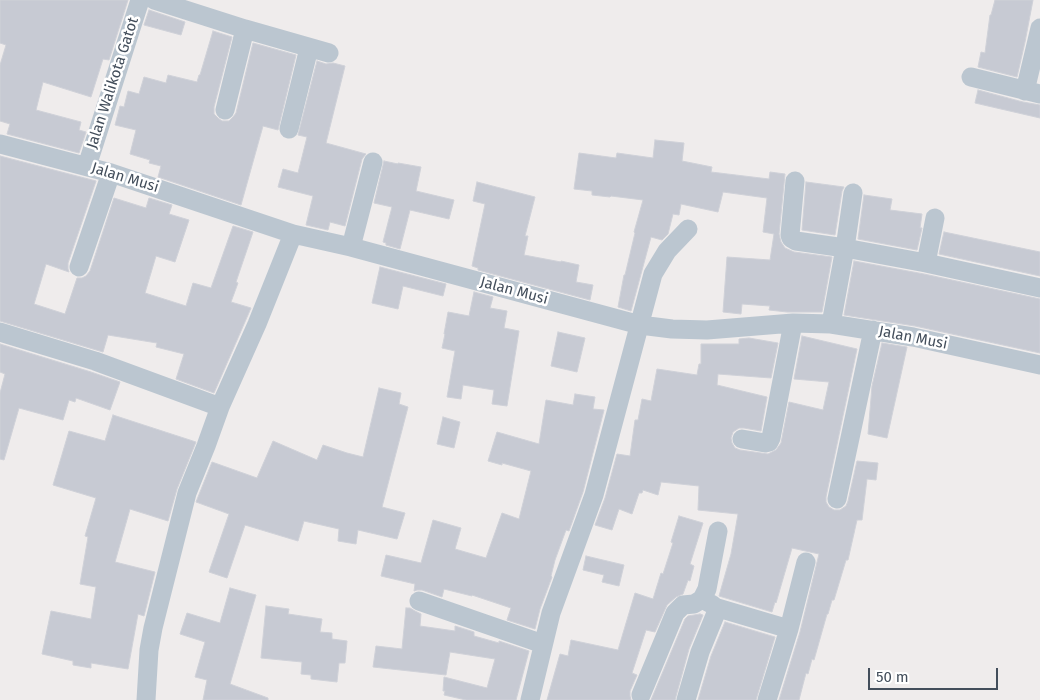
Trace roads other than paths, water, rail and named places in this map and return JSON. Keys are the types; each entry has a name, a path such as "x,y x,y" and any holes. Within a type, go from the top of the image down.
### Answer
{"street":[{"name":"Jalan Walikota Gatot","path":"86,166 140,0"},
{"path":"154,0 329,54"},
{"path":"971,77 1032,92 1040,28"},
{"path":"224,110 245,29"},
{"path":"289,129 309,48"},
{"name":"Jalan Musi","path":"0,144 111,173 293,234 351,247 640,325 672,329 707,330 793,323 831,324 913,337 1040,365"},
{"path":"351,247 373,162"},
{"path":"79,267 111,173"},
{"path":"795,181 790,235 796,242 845,248 926,263 1040,288"},
{"path":"831,324 853,193"},
{"path":"926,263 935,218"},
{"path":"530,700 551,613 594,495 653,274 667,251 688,229"},
{"path":"146,700 149,650 153,628 187,493 220,407 257,324 293,234"},
{"path":"742,439 765,443 769,442 771,438 793,323"},
{"path":"837,499 873,330"},
{"path":"0,332 96,362 220,407"},
{"path":"686,700 700,652 710,604 707,589 718,531"},
{"path":"767,700 789,628 806,562"},
{"path":"419,601 543,644"},
{"path":"641,695 675,613 683,605 710,604 789,628"}]}
